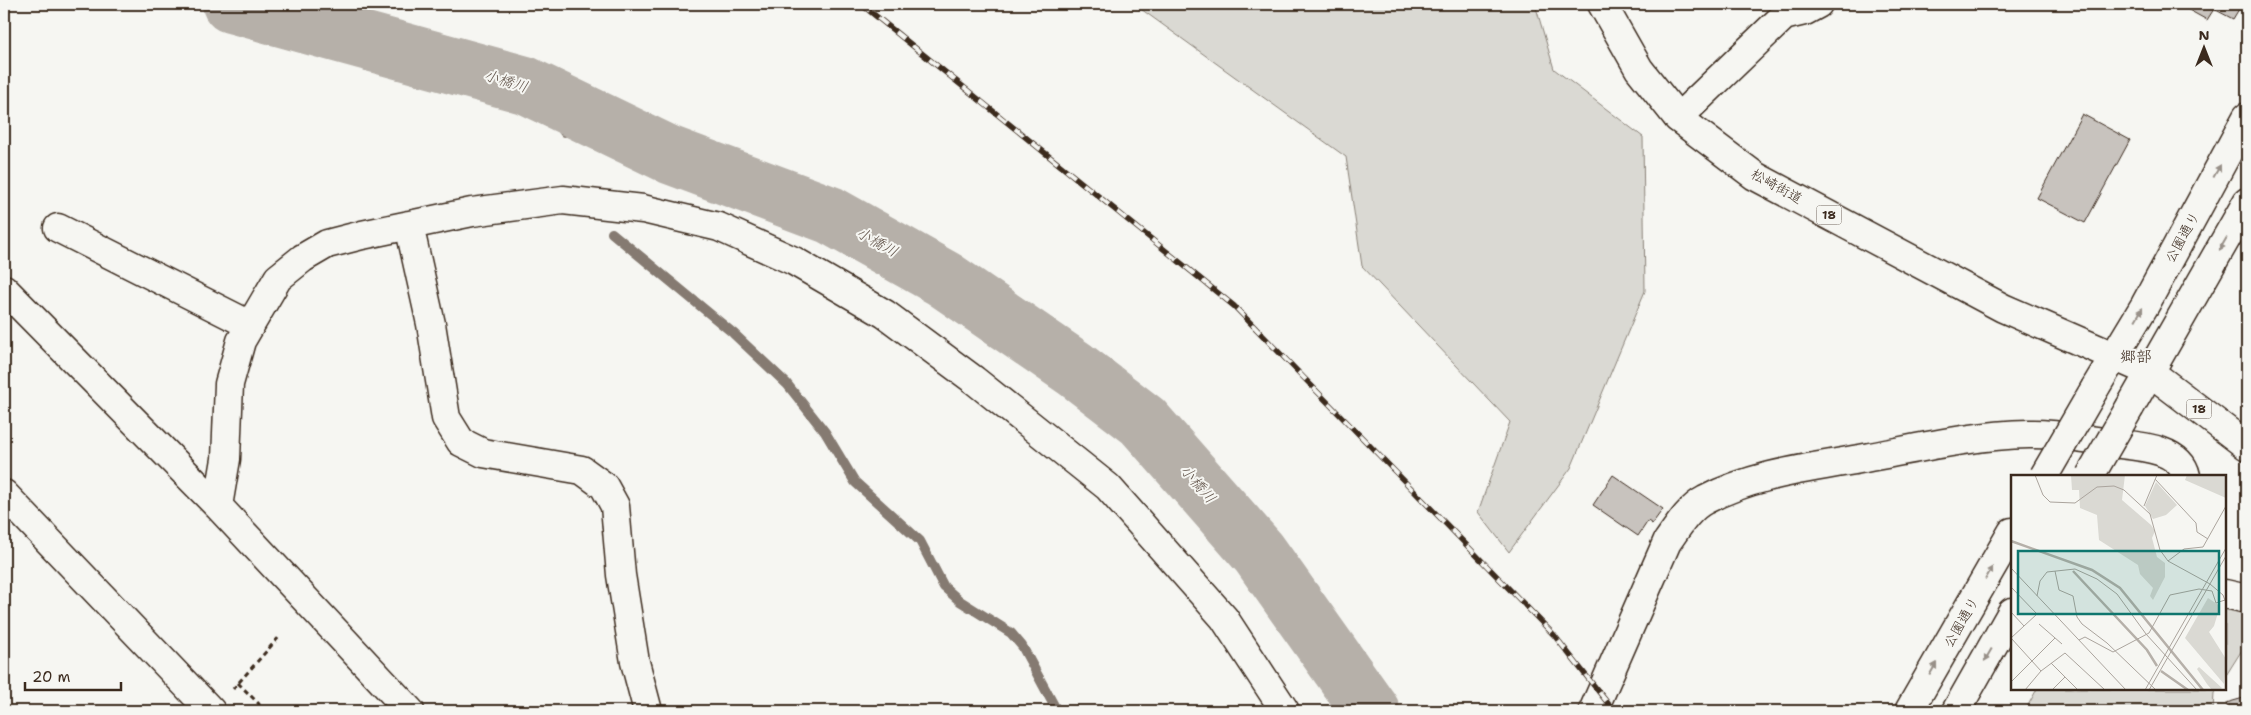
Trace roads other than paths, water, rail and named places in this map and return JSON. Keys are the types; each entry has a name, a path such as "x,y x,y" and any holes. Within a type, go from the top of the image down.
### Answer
{"street":[{"name":"松崎街道","path":"1602,4 1639,69 1678,118 1755,176 2003,308 2115,356"},
{"path":"1678,118 1784,16 1805,11 1818,4"},
{"name":"公園通り","path":"2045,475 2115,356 2247,116"},
{"path":"218,506 226,459 229,384 242,341 278,278 303,258 327,244 472,212 564,200 643,208 719,227 794,262 885,314 974,380 1108,487 1224,618 1285,711"},
{"path":"2091,475 2247,202"},
{"path":"409,225 431,324 446,418 461,442 483,453 582,470 604,486 615,506 621,575 634,662 648,711"},
{"path":"58,228 250,325"},
{"path":"7,299 218,506 410,711"},
{"name":"18","path":"2115,356 2150,372 2247,446"},
{"path":"1593,711 1667,542 1684,519 1703,500 1755,480 1794,471 1971,438 2031,434 2143,446 2168,454 2186,475"},
{"path":"4,494 219,704"},
{"name":"公園通り","path":"1909,711 2011,534"},
{"path":"2226,594 2247,599"},
{"path":"1956,711 2011,614"}],"waterway":[{"name":"小橋川","path":"231,4 525,85 670,155 830,215 944,279 1075,369 1143,421 1259,553 1371,711"},
{"path":"564,132 569,106"},
{"path":"612,233 733,333 787,384 825,432 855,482 920,541 944,587 960,601 1011,633 1022,646 1057,711"}],"railway":[{"path":"861,4 1234,306 1554,635 1614,711"}],"district":[{"name":"郷部","path":"2136,356"}]}
